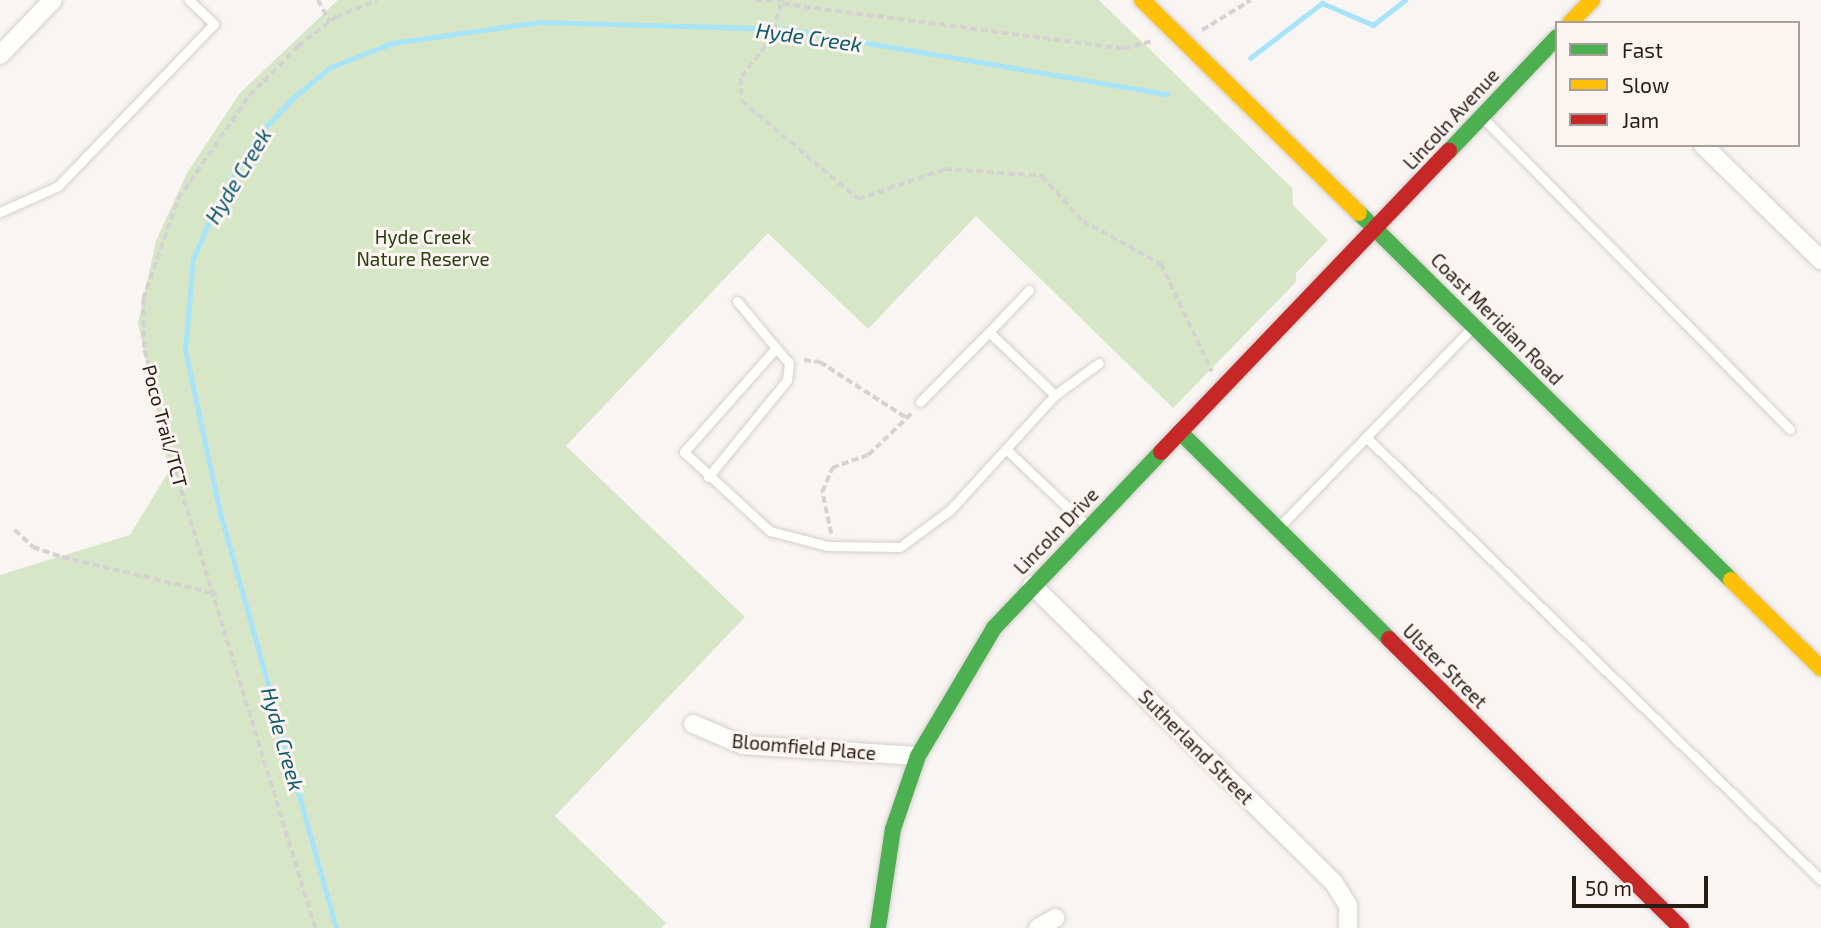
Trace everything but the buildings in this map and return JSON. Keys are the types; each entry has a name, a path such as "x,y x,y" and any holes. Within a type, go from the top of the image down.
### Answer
{"street":[{"path":"0,55 53,0"},
{"name":"Coast Meridian Road","path":"1142,0 1821,668"},
{"path":"1575,21 1592,0"},
{"name":"Lincoln Avenue","path":"1377,230 1555,39"},
{"path":"1705,147 1821,260"},
{"name":"Lincoln Drive","path":"878,928 893,829 918,756 977,651 1032,585 1088,526 1377,230"},
{"name":"Ulster Street","path":"1180,432 1681,928"},
{"name":"Sutherland Street","path":"1032,585 1334,883 1349,922"},
{"name":"Bloomfield Place","path":"693,724 743,745 918,756"},
{"path":"1038,928 1055,918"}],"lane":[{"path":"0,212 58,186 214,24 190,0"},
{"path":"1482,117 1790,429"},
{"path":"920,402 1029,290"},
{"path":"708,477 787,380 789,363 737,301"},
{"path":"1277,529 1474,326"},
{"path":"989,332 1055,395"},
{"path":"776,348 684,447 708,477 770,531 813,544 889,550 950,510 1055,395 1099,363"},
{"path":"1366,437 1821,880"},
{"path":"1007,450 1088,526"}],"path":[{"path":"318,0 330,22"},
{"name":"Poco Trail/TCT","path":"316,928 153,390 143,299 160,235 197,165 281,59 330,22 377,0"},
{"path":"756,0 1123,48 1151,42"},
{"path":"786,0 777,10 772,38 741,78 742,101 846,192 858,199 945,169 1042,176 1083,221 1161,264 1178,289 1194,342 1227,384"},
{"path":"1183,41 1251,0"},
{"path":"804,360 820,362 906,418"},
{"path":"831,538 822,492 832,468 868,455 913,411"},
{"path":"15,530 33,547 62,557 217,594"}],"green space":[{"name":"Hyde Creek Nature Reserve","path":"338,0 1099,0 1292,188 1293,205 1328,240 1296,273 1296,282 1173,408 976,216 868,329 768,233 566,446 745,617 555,816 666,923 661,928 0,928 0,575 130,535 169,471 138,323 156,241 187,173 240,93"}],"waterway":[{"name":"Hyde Creek","path":"1250,58 1322,3 1373,25 1405,0"},
{"name":"Hyde Creek","path":"336,928 220,513 185,350 193,259 216,205 258,135 295,96 331,67 392,43 540,22 786,29 1168,94"}],"traffic: fast":[{"path":"1449,151 1555,39"},
{"path":"1359,213 1731,580"},
{"path":"1180,432 1389,639"},
{"path":"878,928 893,829 918,756 994,628 1161,452"}],"traffic: slow":[{"path":"1142,0 1359,213"},
{"path":"1572,21 1592,0"},
{"path":"1731,580 1821,668"}],"traffic: jam":[{"path":"1161,452 1449,151"},
{"path":"1389,639 1681,928"}]}
